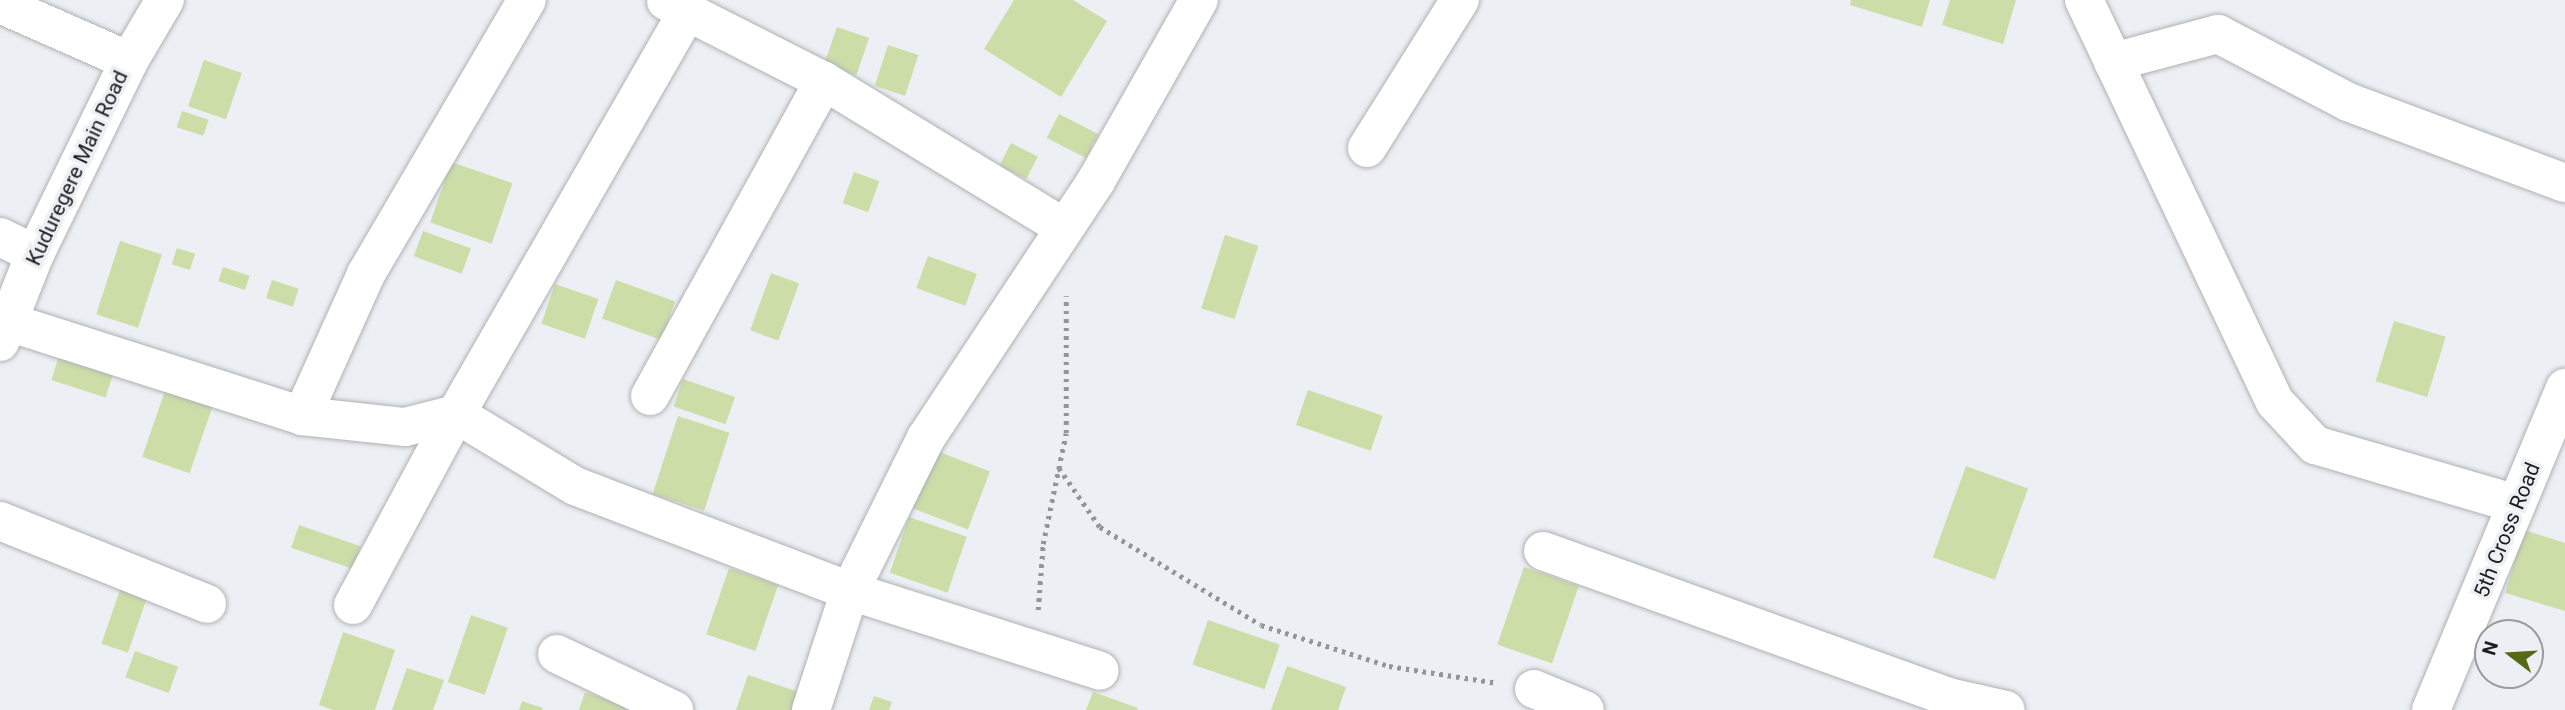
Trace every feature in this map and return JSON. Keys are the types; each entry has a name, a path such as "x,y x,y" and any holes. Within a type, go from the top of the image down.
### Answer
{"street":[{"name":"Kuduregere Main Road","path":"4,332 35,254 129,61 165,0"},
{"path":"302,416 366,274 527,0"},
{"path":"811,710 850,591 926,438 1063,227 1096,181 1199,0"},
{"path":"1367,148 1460,0"},
{"path":"2084,0 2275,402 2315,445 2517,504"},
{"path":"0,4 129,61"},
{"path":"353,605 676,6 824,81 1063,227"},
{"path":"2113,62 2218,34 2348,102 2565,183"},
{"path":"650,396 824,81"},
{"path":"0,237 35,254"},
{"path":"4,332 302,416 405,427 456,414 576,486 850,591 1100,671"},
{"name":"5th Cross Road","path":"2431,710 2565,388"},
{"path":"0,521 206,604"},
{"path":"1543,551 1945,703 2006,710"},
{"path":"557,654 674,710"},
{"path":"1534,689 1586,710"}],"path":[{"path":"1035,650 1043,544 1066,433 1066,288"},
{"path":"1059,468 1100,527 1261,625 1390,666 1534,689"}],"building":[{"path":"1014,0 1073,0 1107,21 1061,97 984,49"},
{"path":"1851,0 1930,0 1922,27 1850,5"},
{"path":"1950,0 2016,0 2003,44 1942,25"},
{"path":"837,27 869,38 856,75 824,64"},
{"path":"888,45 918,55 905,96 875,86"},
{"path":"204,60 242,73 226,119 188,106"},
{"path":"182,111 209,120 203,136 177,127"},
{"path":"1059,114 1098,134 1086,158 1047,138"},
{"path":"1011,143 1038,157 1026,179 1000,165"},
{"path":"451,162 512,183 492,244 430,223"},
{"path":"854,172 879,181 868,212 843,203"},
{"path":"423,231 471,248 462,274 414,256"},
{"path":"1225,235 1258,246 1234,319 1201,308"},
{"path":"120,241 162,255 138,328 96,314"},
{"path":"177,248 195,254 190,270 172,264"},
{"path":"928,256 977,274 965,306 916,288"},
{"path":"223,267 250,276 245,290 218,281"},
{"path":"771,273 799,283 778,341 750,330"},
{"path":"272,280 299,289 293,307 266,298"},
{"path":"616,280 675,302 661,340 602,319"},
{"path":"555,284 598,299 585,339 541,324"},
{"path":"2394,321 2446,337 2427,397 2376,381"},
{"path":"64,341 118,359 106,398 51,380"},
{"path":"683,379 735,397 726,424 674,406"},
{"path":"167,385 214,401 190,473 142,457"},
{"path":"1308,390 1383,416 1371,451 1296,425"},
{"path":"678,416 729,433 704,511 653,494"},
{"path":"934,450 990,472 968,529 912,508"},
{"path":"1966,466 2028,489 1995,580 1933,557"},
{"path":"909,517 967,537 947,593 890,573"},
{"path":"299,525 360,546 353,569 291,548"},
{"path":"2524,530 2565,543 2565,611 2505,593"},
{"path":"1524,567 1579,586 1552,663 1497,645"},
{"path":"729,568 778,585 755,651 706,634"},
{"path":"121,587 147,596 128,653 101,644"},
{"path":"471,615 508,628 485,695 448,682"},
{"path":"1208,620 1280,645 1265,689 1193,664"},
{"path":"343,632 395,650 375,710 333,710 319,705"},
{"path":"135,651 178,667 169,693 125,677"},
{"path":"1287,666 1346,687 1338,710 1271,710"},
{"path":"407,668 444,680 433,710 392,710"},
{"path":"748,675 799,692 793,710 736,710"},
{"path":"585,692 637,710 579,710"},
{"path":"1093,692 1138,708 1086,710"},
{"path":"874,696 892,702 889,710 869,710"},
{"path":"522,701 543,708 519,710"}]}
